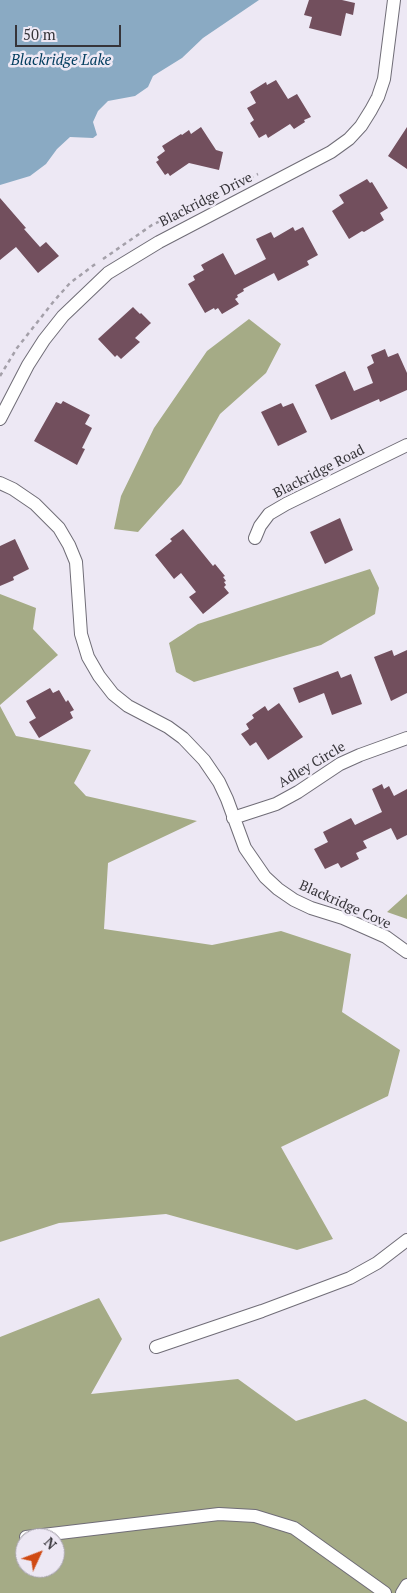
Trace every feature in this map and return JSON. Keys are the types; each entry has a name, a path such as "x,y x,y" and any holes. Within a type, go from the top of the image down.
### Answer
{"street":[{"name":"Blackridge Drive","path":"0,419 28,365 44,340 63,316 108,273 159,242 331,152 361,126 371,110 384,79 394,0"},
{"name":"Blackridge Road","path":"255,538 260,526 269,514 407,445"},
{"name":"Blackridge Cove","path":"0,483 13,489 35,504 59,528 69,545 76,562 81,634 88,657 99,676 113,694 128,706 168,727 183,738 204,760 227,799 245,848 266,877 278,889 294,900 311,908 343,918 386,937 407,952"},
{"name":"Adley Circle","path":"234,818 276,804 340,764 407,738"},
{"path":"156,1347 262,1311 350,1278 377,1262 407,1240"},
{"path":"65,1532 219,1514 255,1516 294,1528 385,1593"},
{"path":"402,1593 407,1585"}],"path":[{"path":"0,376 16,348 32,326 70,284 87,270 152,225 257,174 266,173"}],"green space":[{"path":"249,319 281,344 266,373 220,414 181,484 138,532 114,529 121,496 154,428 207,351"},
{"path":"370,569 379,588 375,614 321,645 194,682 176,672 169,643 198,624"},
{"path":"0,594 36,608 33,629 58,655 0,705"},
{"path":"0,706 16,736 91,750 74,783 86,796 197,821 108,863 104,929 212,945 281,931 351,954 342,1012 400,1050 388,1096 281,1147 333,1239 297,1250 166,1214 59,1223 0,1242"},
{"path":"407,894 407,919 387,912"},
{"path":"99,1298 122,1339 91,1394 238,1379 296,1421 365,1399 407,1422 407,1593 0,1593 0,1337"}],"water":[{"name":"Blackridge Lake","path":"0,0 259,0 203,38 182,58 153,76 148,87 135,96 108,101 98,111 93,122 97,135 93,138 70,137 57,149 46,164 30,176 0,185"}],"building":[{"path":"309,0 342,0 355,3 353,15 346,13 341,36 309,28 312,17 304,15"},
{"path":"276,80 288,99 297,94 311,117 304,120 305,122 294,129 290,124 268,138 266,134 259,138 250,123 254,120 247,108 256,103 250,92 266,82 267,85"},
{"path":"201,127 216,150 223,152 219,170 189,163 170,176 168,173 165,175 156,162 159,160 157,157 165,151 162,146 189,130 191,134"},
{"path":"407,127 407,169 388,156"},
{"path":"367,179 370,183 372,182 388,208 380,213 384,220 349,239 332,211 344,203 339,195"},
{"path":"0,198 40,247 46,242 59,256 38,273 16,247 0,260"},
{"path":"293,227 295,231 303,227 318,255 307,261 309,265 278,281 274,273 243,289 244,291 237,295 238,297 235,299 239,304 222,314 218,308 205,313 188,284 195,280 193,276 204,270 201,265 223,253 235,275 266,259 256,239 271,232 274,238"},
{"path":"133,307 151,323 135,338 140,342 121,359 117,355 115,357 98,339"},
{"path":"385,349 388,357 398,353 407,373 407,390 380,402 379,399 331,420 315,385 345,371 354,391 373,383 367,367 374,363 371,355"},
{"path":"63,401 90,415 85,424 92,428 82,448 85,449 77,465 34,441 56,402 61,404"},
{"path":"281,403 283,407 293,403 307,432 278,446 261,412"},
{"path":"340,518 353,550 325,564 310,532"},
{"path":"183,529 213,566 215,564 225,576 223,577 226,581 224,582 226,585 224,587 229,593 203,614 189,597 196,592 181,573 174,579 155,555 172,541 170,539"},
{"path":"15,539 29,569 13,577 14,580 0,586 0,546"},
{"path":"392,650 394,656 407,650 407,693 391,701 374,657"},
{"path":"338,671 341,678 351,674 362,704 332,715 324,693 299,703 293,688"},
{"path":"50,688 53,693 59,690 66,702 68,700 74,710 70,712 73,718 39,738 29,722 36,718 26,701"},
{"path":"279,703 303,737 268,760 256,742 250,746 241,734 249,729 246,724 254,718 252,715 265,706 268,711"},
{"path":"382,784 384,789 389,786 394,796 407,789 407,835 397,840 391,828 363,841 367,848 356,853 359,859 341,868 338,863 325,869 314,849 328,842 323,832 351,818 355,825 382,812 372,789"}]}
